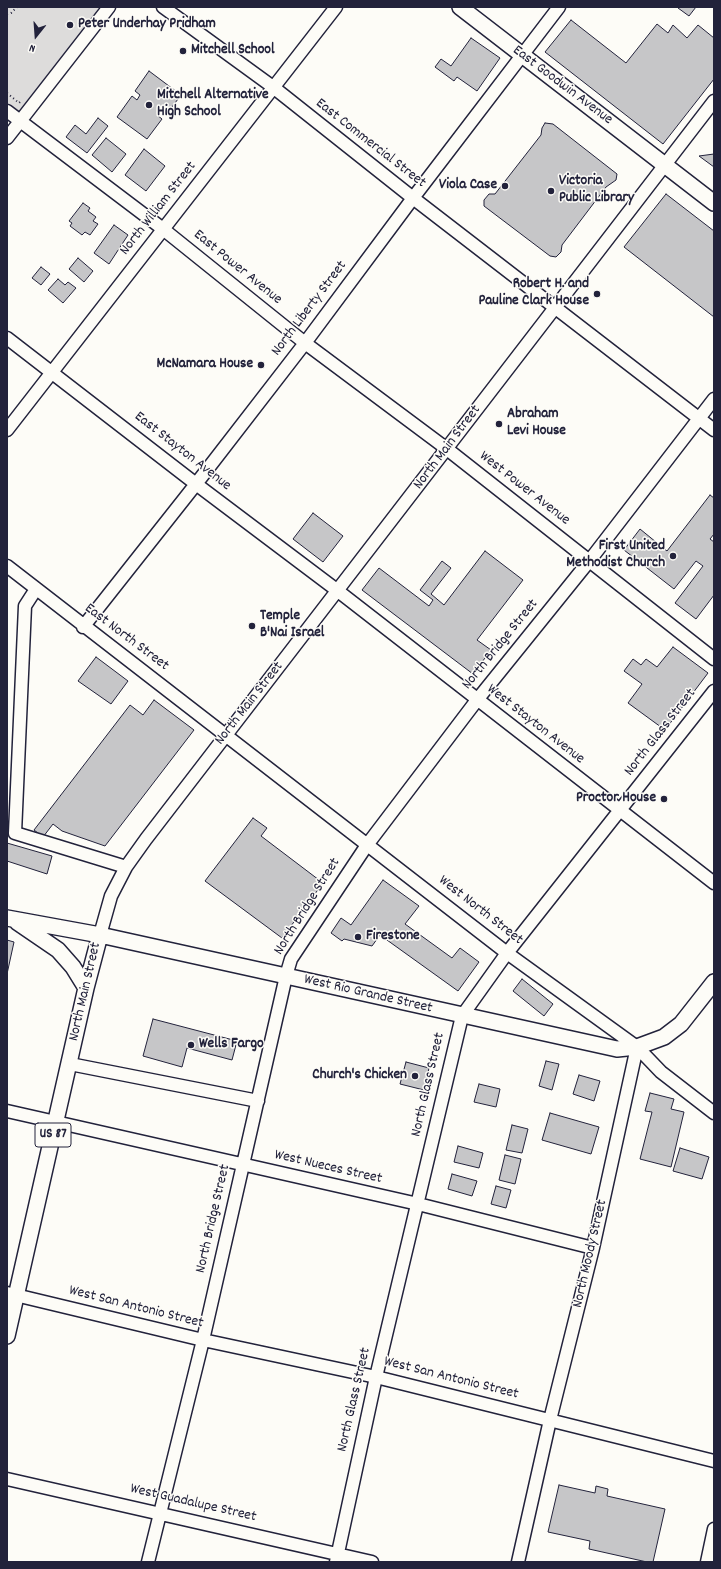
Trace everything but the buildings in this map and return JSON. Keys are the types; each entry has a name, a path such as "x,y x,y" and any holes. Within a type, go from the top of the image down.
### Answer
{"main road":[{"name":"East Goodwin Avenue","path":"460,7 714,203"},
{"name":"West Rio Grande Street","path":"9,918 100,935 617,1049 637,1047"},
{"path":"9,918 58,950 86,988"},
{"name":"North Main Street","path":"7,1336 12,1294 70,1064 86,988 100,935"},
{"path":"637,1047 664,1037 681,1024 714,982"}],"street":[{"path":"7,138 109,7"},
{"name":"East Commercial Street","path":"163,7 273,87 413,198 714,430"},
{"name":"North William Street","path":"7,430 336,7"},
{"name":"North Liberty Street","path":"83,627 305,343 413,198 559,7"},
{"name":"North Main Street","path":"100,935 111,896 126,867 226,734 338,591 714,101"},
{"name":"East Power Avenue","path":"7,111 163,229 305,343 447,449"},
{"name":"East Stayton Avenue","path":"7,338 196,484 338,591"},
{"name":"North Bridge Street","path":"148,1562 203,1340 291,959 367,845 477,700 590,560 714,399"},
{"name":"West Power Avenue","path":"447,449 714,658"},
{"name":"East North Street","path":"7,566 83,627 226,734"},
{"path":"36,589 25,606 15,833 126,867"},
{"name":"West Stayton Avenue","path":"338,591 620,811 714,882"},
{"name":"North Glass Street","path":"337,1558 376,1377 462,1016 507,953 714,691"},
{"name":"West North Street","path":"226,734 507,953 637,1047 661,1072 714,1113"},
{"name":"North Moody Street","path":"518,1562 550,1420 593,1248 637,1047"},
{"path":"70,1064 258,1101"},
{"name":"West Nueces Street","path":"7,1111 418,1204 593,1248"},
{"name":"West San Antonio Street","path":"12,1294 203,1340 376,1377 714,1461"},
{"name":"West Guadalupe Street","path":"7,1479 160,1513 337,1558 372,1562"},
{"path":"707,1562 714,1529"}],"path":[{"path":"7,14 11,13 17,7"}],"shaded area":[{"path":"7,7 106,7 19,118 7,108"}],"place":[{"name":"Peter Underhay Pridham","path":"70,25"},
{"name":"Mitchell School","path":"183,51"},
{"name":"Mitchell Alternative High School","path":"149,105"},
{"name":"Viola Case","path":"505,186"},
{"name":"Victoria Public Library","path":"551,191"},
{"name":"Robert H. and Pauline Clark House","path":"597,294"},
{"name":"McNamara House","path":"261,365"},
{"name":"Abraham Levi House","path":"499,424"},
{"name":"First United Methodist Church","path":"673,556"},
{"name":"Temple B'Nai Israel","path":"252,626"},
{"name":"Proctor House","path":"664,799"},
{"name":"Firestone","path":"358,937"},
{"name":"Wells Fargo","path":"191,1045"},
{"name":"Church's Chicken","path":"415,1076"}]}
